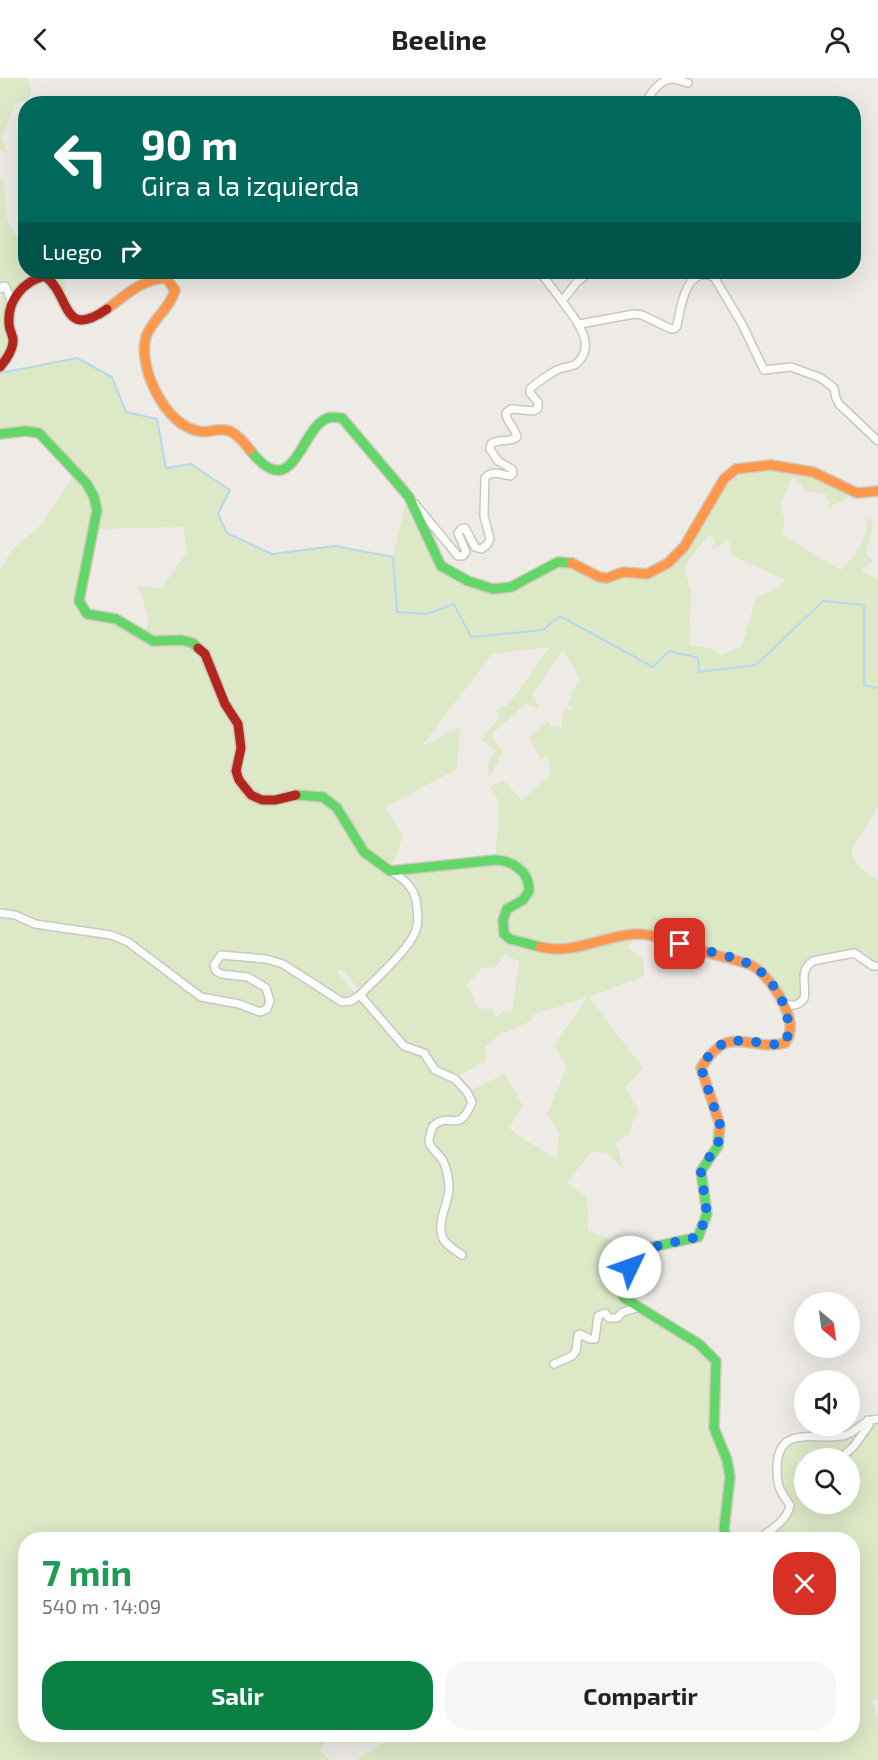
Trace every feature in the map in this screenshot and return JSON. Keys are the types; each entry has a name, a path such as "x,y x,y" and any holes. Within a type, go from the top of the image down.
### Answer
{"street":[{"path":"648,96 665,81 673,79 688,84"},
{"path":"0,367 6,362 13,340 9,325 14,304 25,284 31,279"},
{"path":"49,279 53,282 63,305 71,316 85,320 92,318 128,292 152,279"},
{"path":"167,279 175,291 174,297 148,332 145,348 154,388 162,404 173,416 192,429 221,428 235,433 261,463 270,468 279,469 288,466 298,457 305,442 318,425 329,417 336,416 345,421 365,448 458,556 464,556 466,552 458,533 461,528 465,528 475,547 481,549 487,546 490,539 484,516 485,478 488,474 493,473 510,476 513,473 512,469 498,461 490,449 491,444 496,440 513,440 517,437 516,430 506,418 506,413 511,409 528,411 538,408 538,402 530,393 533,385 544,381 556,370 575,364 585,347 585,338 580,324 545,279"},
{"path":"562,301 582,279"},
{"path":"580,324 642,315 675,329 688,285 696,279"},
{"path":"715,279 742,324 764,370 790,367 821,378 834,388 839,404 878,441"},
{"path":"0,289 5,286 14,304"},
{"path":"0,434 25,431 39,433 87,484 94,497 97,510 79,601 87,614 116,619 153,641 182,640 193,643 205,654 225,704 238,724 241,748 236,771 244,787 251,795 262,800 275,800 292,795 323,797 337,808 364,852 402,878 411,888 417,903 417,927 408,945 360,995 351,1001 342,1002 283,964 266,959 221,955 214,965 216,971 221,974 248,977 266,988 270,1001 267,1009 260,1012 239,1004 201,997 128,942 111,935 35,924 15,915 0,913"},
{"path":"409,497 441,566 468,581 493,589 511,587 558,562 572,563 599,577 607,578 623,572 647,574 668,563 684,547 724,479 736,470 771,465 813,472 856,493 878,490"},
{"path":"390,871 495,860 507,861 522,871 529,884 526,898 507,909 503,920 504,934 510,939 549,949 570,950 636,934 659,938 753,966 772,984 784,1004 789,1018 790,1034 785,1043 775,1047 737,1040 725,1042 709,1053 701,1068 720,1125 718,1146 704,1164 701,1172 707,1214 698,1237 648,1248 630,1267 619,1288 624,1298 637,1308 699,1344 716,1361 714,1428 727,1460 730,1477 725,1532"},
{"path":"784,1004 795,1006 804,999 803,973 813,961 854,953 873,966 878,966"},
{"path":"360,995 404,1046 424,1053 435,1070 455,1079 467,1092 472,1102 466,1116 460,1121 443,1121 433,1126 429,1142 431,1149 442,1159 449,1187 441,1220 442,1237 462,1255"},
{"path":"554,1364 572,1356 576,1351 578,1335 590,1339 595,1338 598,1316 605,1313 609,1318 617,1318 623,1312 637,1308"},
{"path":"767,1532 785,1518 789,1511 790,1505 778,1490 778,1455 783,1447 794,1439 804,1437 847,1435 868,1420 878,1419"},
{"path":"852,1448 869,1425 868,1420"}],"green space":[{"path":"0,78 28,78 31,92 29,96 18,96 18,103 15,104 2,138 7,152 0,150"},
{"path":"0,178 4,181 7,220 18,240 18,279 39,279 14,298 7,284 0,284"},
{"path":"49,279 65,279 65,297 73,314"},
{"path":"3,288 11,304 11,340 0,364 0,302"},
{"path":"77,358 112,377 126,412 157,419 166,468 191,464 230,490 218,514 227,533 272,554 335,546 393,557 407,499 439,567 492,592 558,565 571,566 599,580 669,565 726,480 737,472 771,468 812,474 847,491 848,499 828,507 829,501 826,499 828,495 807,491 792,476 780,506 785,520 782,535 841,570 860,547 867,526 867,518 870,518 873,526 866,553 873,561 861,571 878,579 878,807 851,851 859,867 878,881 878,964 860,953 851,951 835,952 818,957 805,965 802,970 802,998 795,1003 785,1002 754,964 659,935 570,947 549,947 507,933 509,914 529,892 522,871 495,860 499,809 498,800 490,786 503,780 522,800 551,774 547,756 541,759 529,738 549,720 550,726 561,728 564,708 573,711 568,703 579,678 563,650 533,693 539,709 525,704 491,735 503,752 489,778 488,765 496,750 481,740 500,717 496,710 508,705 550,647 492,654 421,747 460,727 457,769 385,807 403,836 391,869 365,850 324,795 263,798 252,793 239,770 243,734 194,641 153,639 145,636 149,618 138,587 162,588 186,553 184,527 96,529 99,510 67,456 58,446 38,431 0,432 0,373","holes":["709,535 715,539 712,550 729,540 731,555 785,580 773,591 756,597 742,646 721,655 713,649 689,645 691,591 685,571 689,559"]},
{"path":"74,474 85,485 95,510 80,610 115,621 143,640 181,642 192,645 203,656 236,725 238,735 234,771 250,797 322,799 335,810 362,853 401,880 409,889 414,903 415,926 406,943 360,991 342,969 337,971 356,995 350,999 342,999 284,962 220,953 214,972 250,981 258,986 264,991 265,1007 260,1009 202,995 130,940 36,921 16,913 0,911 0,570 11,551 42,524"},
{"path":"501,863 517,871 527,884 524,897 504,912 502,936 511,941 543,949 570,950 636,936 628,948 643,958 644,976 589,997 643,1068 625,1088 638,1109 628,1135 616,1143 624,1170 608,1153 591,1152 567,1183 587,1197 588,1230 627,1247 628,1265 617,1288 622,1300 697,1346 714,1362 710,1419 712,1433 727,1475 722,1532 18,1532 18,1742 324,1742 320,1751 330,1760 0,1760 0,915 14,917 34,926 110,938 127,944 200,999 239,1006 261,1014 269,1010 273,1001 268,987 250,975 218,969 217,966 222,957 266,961 282,966 341,1004 351,1004 359,998 402,1047 423,1055 433,1072 454,1081 465,1093 469,1102 461,1118 433,1122 426,1138 427,1144 440,1161 445,1176 444,1196 438,1224 440,1239 461,1257 464,1253 444,1236 450,1178 447,1163 434,1146 435,1127 442,1123 457,1124 465,1120 474,1102 469,1091 505,1074 523,1106 509,1128 557,1159 559,1134 547,1114 567,1067 554,1045 588,997 533,1015 531,1021 499,1035 485,1047 485,1062 456,1077 436,1068 426,1051 405,1044 363,995 405,952 418,927 420,913 417,898 405,878 398,873","holes":["505,954 519,962 512,1012 503,1011 496,1018 491,1008 479,1009 467,985 482,968 496,967"]},
{"path":"878,1421 878,1700 872,1699 878,1719 878,1760 356,1760 385,1742 860,1742 860,1532 770,1532 791,1512 781,1490 779,1476 780,1462 786,1449 796,1441 860,1436 860,1428"}],"waterway":[{"path":"0,373 77,358 112,377 126,412 157,419 166,468 191,464 230,490 218,514 227,533 272,554 335,546 393,557 397,612 426,614 454,604 471,637 543,630 560,616 653,667 669,651 698,658 699,672 756,665 823,601 864,605 864,685 878,688"}],"traffic: fast":[{"path":"250,450 265,465 277,470 287,467 295,459 318,424 330,417 342,418 409,497 441,566 468,581 493,589 511,587 558,562 572,563"},
{"path":"0,434 25,431 39,433 87,484 94,497 97,510 79,601 87,614 116,619 153,641 181,640 193,643 198,648"},
{"path":"296,795 323,797 337,808 364,852 390,871 495,860 508,862 519,868 529,884 529,891 523,900 507,909 503,920 504,934 510,939 540,947"},
{"path":"719,1133 718,1146 701,1171 707,1214 698,1237 648,1248 630,1267 619,1288 624,1298 699,1344 716,1361 714,1428 727,1460 730,1477 725,1532"}],"traffic: slow":[{"path":"107,309 128,293 157,279"},
{"path":"167,279 175,290 173,297 152,325 146,337 144,349 154,389 161,402 179,422 199,431 226,430 232,432 250,450"},
{"path":"572,563 599,577 607,578 623,572 647,574 668,563 684,547 724,479 736,469 771,465 813,472 857,493 878,491"},
{"path":"540,947 565,949 623,935 644,934 751,965 766,977 785,1006 789,1017 789,1036 785,1043 772,1045 730,1042 711,1054 701,1068 720,1125 719,1133"}],"traffic: jam":[{"path":"0,367 12,346 9,316 14,300 23,287 37,279"},
{"path":"48,279 74,318 82,320 92,318 107,309"},
{"path":"198,648 205,654 225,704 238,724 241,748 236,771 239,780 251,795 262,800 275,800 296,795"}],"route":[{"path":"630,1267 648,1248 698,1237 701,1231 707,1214 701,1172 704,1164 718,1146 720,1125 701,1068 709,1053 725,1042 737,1040 766,1043 775,1047 785,1043 790,1034 789,1018 784,1004 772,984 753,966 680,944"}]}
